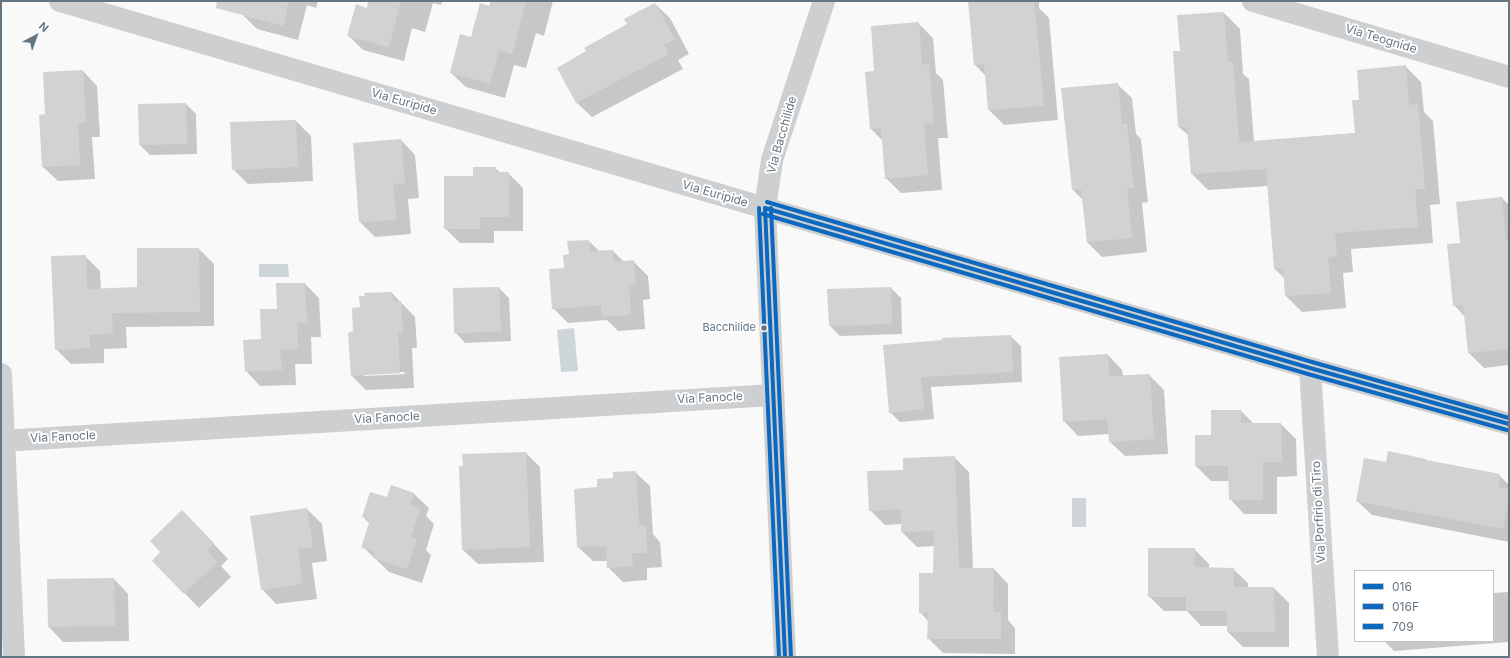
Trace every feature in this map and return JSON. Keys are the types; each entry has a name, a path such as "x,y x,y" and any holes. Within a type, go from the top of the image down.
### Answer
{"street":[{"name":"Via Euripide","path":"60,1 1310,368 1509,424"},
{"name":"Via Bacchilide","path":"785,657 765,208 772,160 824,1"},
{"name":"Via Teognide","path":"1253,1 1509,77"},
{"name":"Via Porfirio di Tiro","path":"1310,368 1328,657"},
{"path":"1,374 14,657"},
{"name":"Via Fanocle","path":"3,441 773,395"}],"shaded area":[{"path":"259,264 288,264 289,277 259,277"},
{"path":"574,328 578,371 561,372 557,330"},
{"path":"1072,498 1086,498 1086,527 1072,527"}],"building":[{"path":"217,1 289,1 283,26 216,8"},
{"path":"368,1 401,1 389,47 347,36 356,4 367,8"},
{"path":"491,1 526,1 512,54 499,50 490,84 450,73 460,34 471,37 480,3 489,6"},
{"path":"968,1 1034,1 1044,106 988,110 984,64 974,65"},
{"path":"655,3 675,39 664,45 669,54 576,103 557,68 586,51 584,48 627,24 624,19"},
{"path":"1224,12 1228,62 1233,62 1239,142 1355,133 1352,100 1359,100 1357,70 1406,65 1409,105 1418,104 1425,189 1415,189 1418,227 1335,233 1337,256 1328,257 1331,293 1285,296 1283,268 1274,269 1266,169 1191,174 1187,127 1178,127 1173,51 1180,51 1177,15"},
{"path":"919,22 922,65 929,64 934,123 924,124 928,175 885,179 881,128 870,129 865,72 874,71 871,26"},
{"path":"83,70 86,122 78,123 80,165 42,167 39,115 45,114 43,72"},
{"path":"1118,83 1122,124 1127,124 1134,188 1127,188 1132,238 1087,242 1081,189 1072,190 1061,88"},
{"path":"186,103 187,144 139,145 138,104"},
{"path":"296,120 298,167 232,170 230,122"},
{"path":"401,139 405,183 393,184 397,220 359,222 353,143"},
{"path":"473,167 496,167 496,172 509,172 509,217 480,217 480,229 444,229 444,176 473,176"},
{"path":"1502,197 1506,240 1509,240 1509,349 1468,353 1463,305 1453,306 1447,244 1460,243 1456,202"},
{"path":"589,240 590,251 613,250 614,262 634,260 636,285 629,285 631,315 602,317 601,305 552,309 549,269 564,268 563,255 569,254 567,241"},
{"path":"137,248 199,248 200,312 112,313 113,333 90,335 90,348 55,350 51,256 86,255 87,289 137,287"},
{"path":"276,283 305,283 307,323 297,323 298,349 280,350 282,370 245,372 243,340 261,339 260,309 277,309"},
{"path":"499,287 501,332 454,333 453,288"},
{"path":"891,287 892,324 829,326 827,289"},
{"path":"392,292 393,301 401,301 403,333 398,333 400,373 351,376 348,333 353,331 352,308 360,307 359,296 365,296 364,293"},
{"path":"1011,335 1013,372 921,377 924,409 889,413 883,345 942,340 942,338"},
{"path":"1108,354 1109,376 1150,374 1154,439 1109,442 1107,419 1063,422 1059,357"},
{"path":"1211,410 1241,410 1241,423 1281,423 1282,462 1263,462 1263,500 1229,500 1228,466 1195,466 1195,435 1211,435"},
{"path":"1388,451 1500,474 1498,487 1509,489 1503,529 1356,501 1364,458 1386,462"},
{"path":"526,452 530,547 462,550 459,466 463,466 462,454"},
{"path":"955,456 959,568 994,568 993,612 1001,612 1001,639 927,639 928,613 919,613 919,573 933,573 934,531 901,532 901,509 869,511 867,471 903,470 903,458"},
{"path":"636,471 639,526 646,526 647,553 632,553 633,566 607,568 606,546 577,547 574,489 597,487 597,479 613,478 613,472"},
{"path":"391,485 414,493 410,505 420,508 411,537 417,539 407,569 373,558 375,552 361,548 370,520 362,517 370,492 387,497"},
{"path":"307,508 313,547 298,549 302,584 261,590 250,516"},
{"path":"182,510 214,543 207,550 217,562 184,594 152,561 160,552 150,541"},
{"path":"1148,548 1195,548 1195,567 1234,568 1234,587 1274,587 1275,632 1227,632 1227,611 1186,611 1186,597 1148,597"},
{"path":"114,578 115,626 48,627 47,579"}],"transit line":[{"name":"709","path":"767,202 1312,362 1509,418"},
{"name":"016F","path":"759,208 779,657"},
{"name":"016","path":"765,208 1310,368 1509,424"},
{"name":"016","path":"765,208 785,657"},
{"name":"709","path":"771,208 791,657"},
{"name":"016F","path":"763,214 1308,374 1507,430"}],"place":[{"name":"Bacchilide","path":"764,328"}]}
